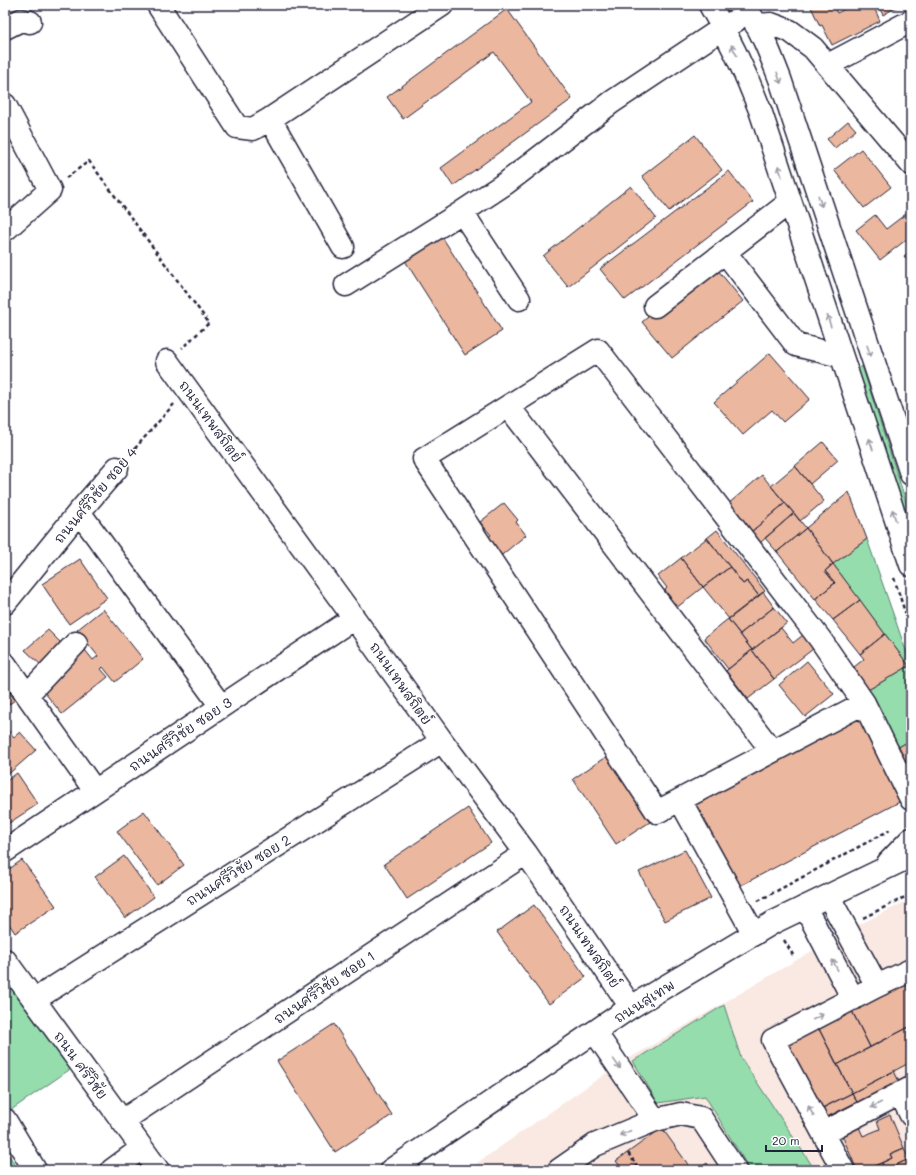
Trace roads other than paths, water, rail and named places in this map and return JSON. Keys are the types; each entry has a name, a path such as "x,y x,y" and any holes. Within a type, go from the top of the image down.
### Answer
{"street":[{"path":"158,5 236,127 253,129 442,5"},
{"path":"710,5 743,68 757,103 911,566"},
{"path":"346,285 506,183 612,102 723,28 750,14"},
{"path":"750,14 770,24 790,30 814,48 911,164"},
{"path":"750,14 769,49 780,79 911,474"},
{"path":"5,28 21,20 30,22"},
{"path":"828,65 911,21"},
{"path":"5,105 50,190 5,230"},
{"path":"270,119 343,246"},
{"path":"655,306 790,202"},
{"path":"462,212 519,300"},
{"path":"725,252 796,345 841,356"},
{"path":"864,703 657,812 424,459 598,350 820,638 864,703 911,799"},
{"name":"ถนนเทพสถิตย์","path":"167,361 442,741 526,853 631,1007"},
{"path":"509,407 772,751"},
{"name":"ถนนศรีวิชัย ซอย 4","path":"5,603 117,468"},
{"path":"79,512 221,706"},
{"name":"ถนนศรีวิชัย ซอย 3","path":"5,851 354,618"},
{"path":"27,695 76,643"},
{"path":"5,664 95,791"},
{"name":"ถนนศรีวิชัย ซอย 2","path":"34,1000 442,741"},
{"path":"680,800 754,934"},
{"path":"880,871 903,833"},
{"name":"ถนนศรีวิชัย ซอย 1","path":"122,1121 526,853"},
{"name":"ถนนสุเทพ","path":"391,1170 631,1007 774,922 829,897 911,856"},
{"path":"880,871 911,868"},
{"path":"829,897 877,986"},
{"path":"805,907 853,999"},
{"name":"ถนน ศรีวิชัย","path":"5,960 158,1170"},
{"path":"843,1170 774,1040 877,986 911,970"},
{"path":"595,1032 655,1120"},
{"path":"823,1133 906,1090 911,1115"},
{"path":"559,1170 595,1145 655,1120 681,1114 701,1118 734,1170"},
{"path":"5,1120 35,1170"},
{"path":"112,1170 142,1148"}]}
